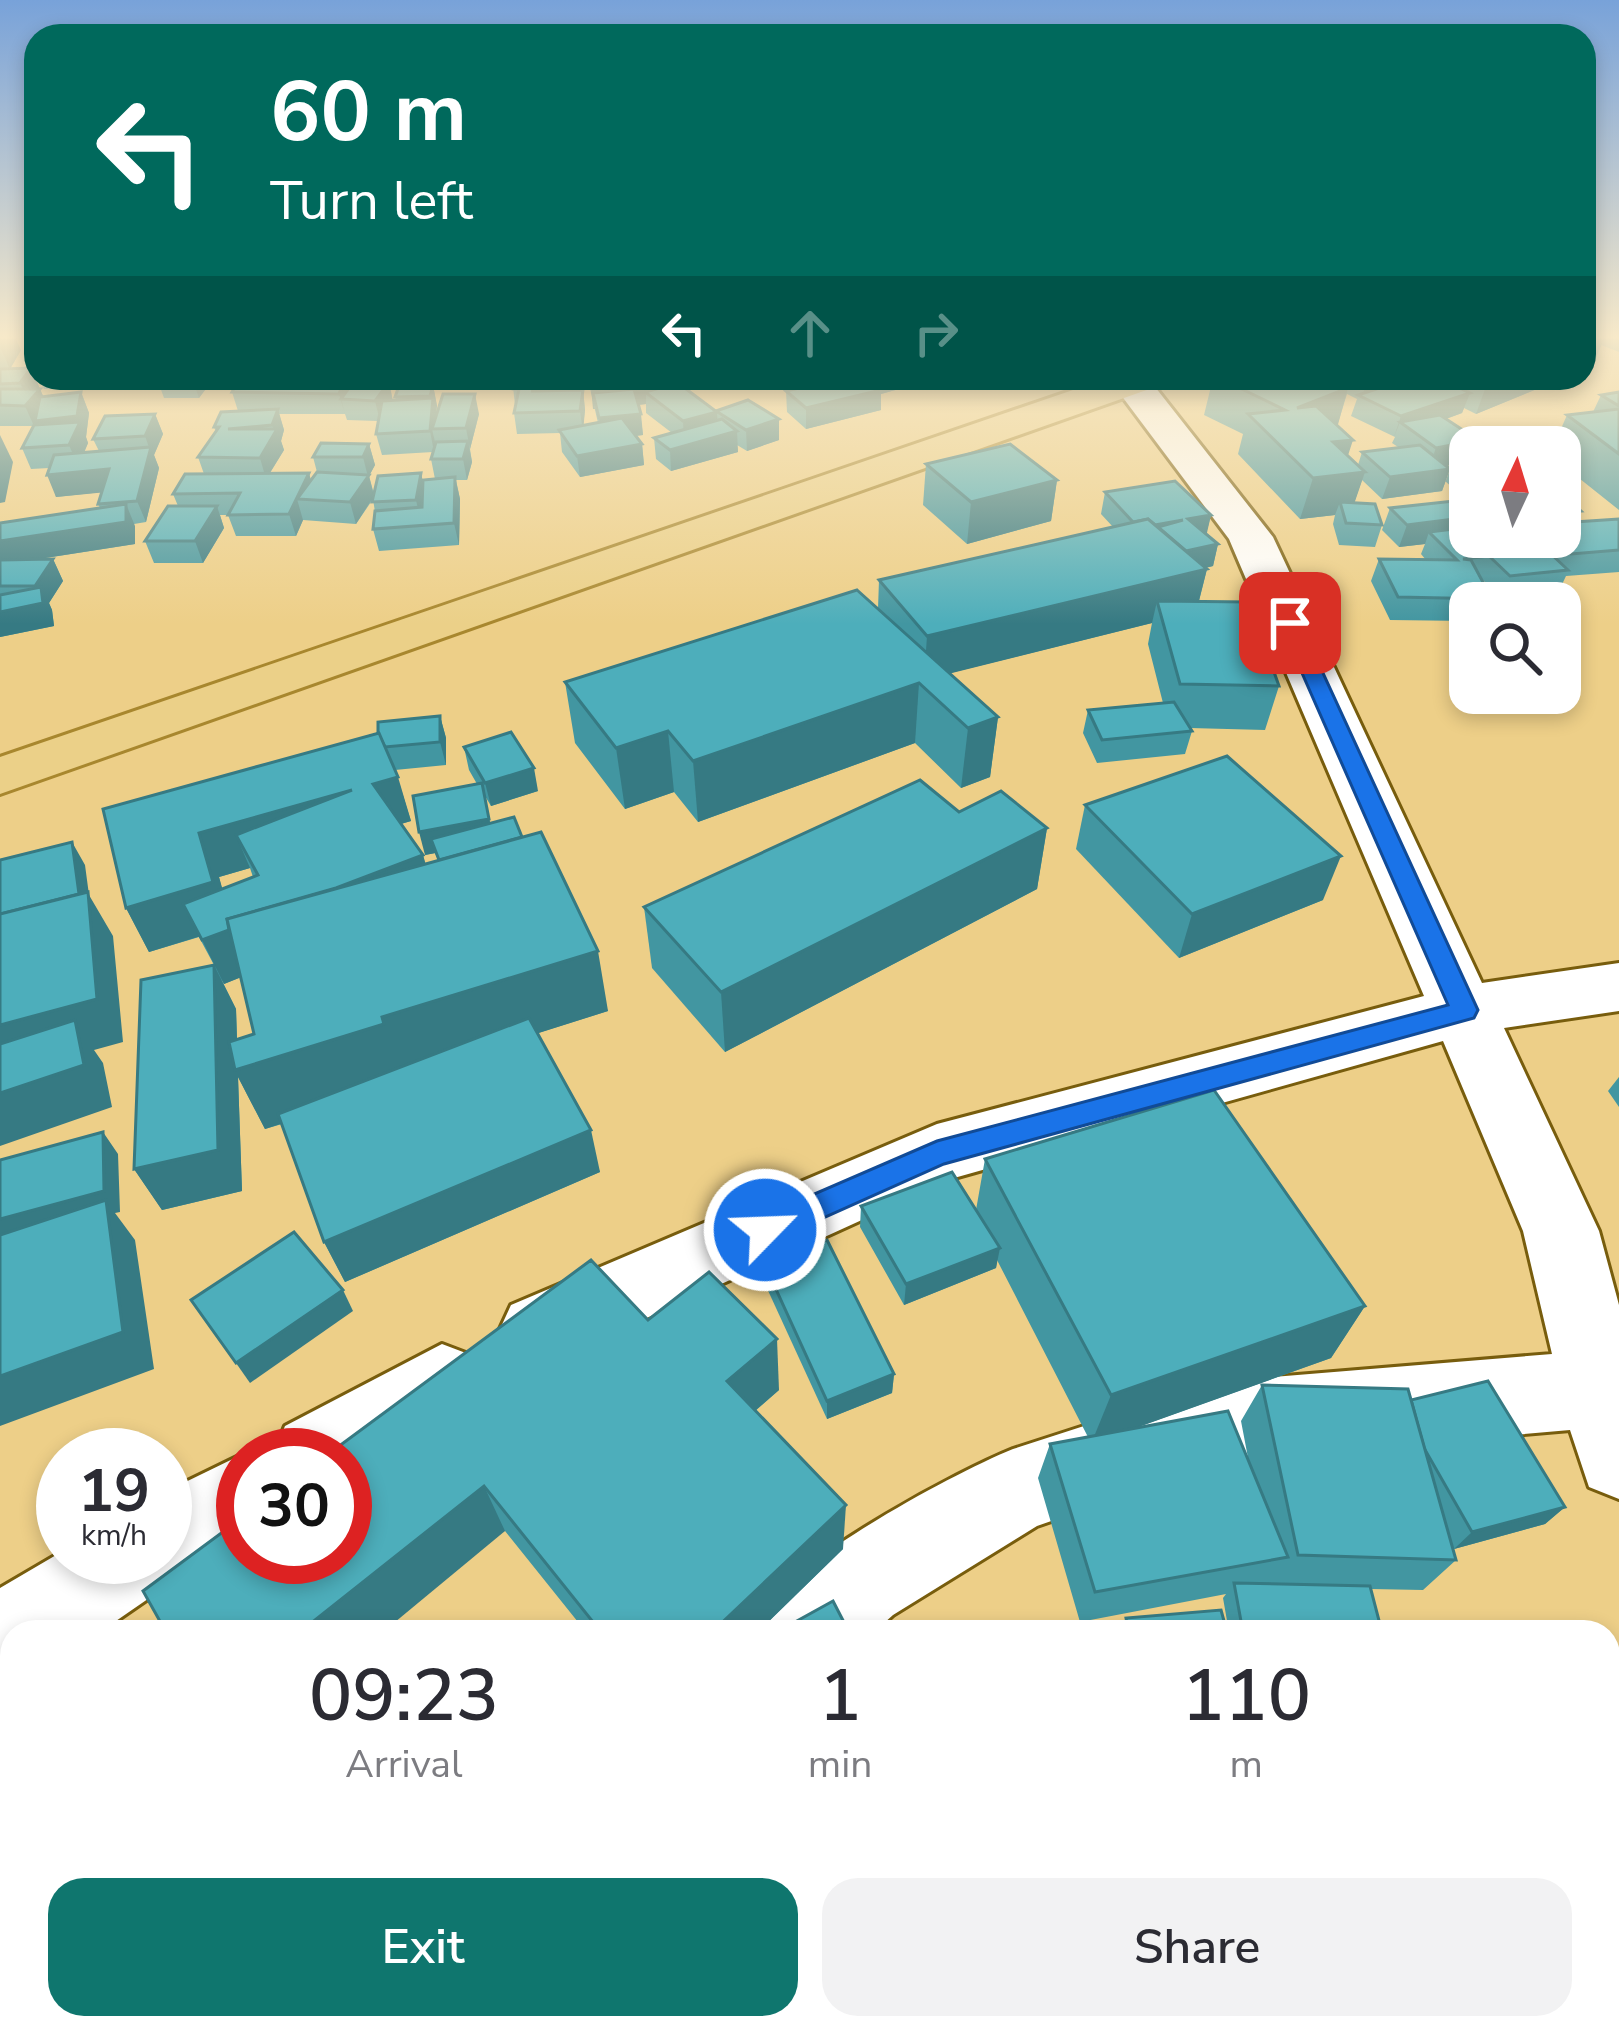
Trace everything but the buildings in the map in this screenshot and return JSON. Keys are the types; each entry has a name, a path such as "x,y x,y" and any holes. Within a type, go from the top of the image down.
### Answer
{"main road":[{"path":"0,776 982,434"}],"street":[{"path":"819,1620 861,1583 1012,1492 1223,1421 1610,1424 1561,1231 1251,537 1177,434"},
{"path":"363,1428 508,1345 937,1153 1464,1010 1619,987"},
{"path":"34,1620 93,1584"}],"route":[{"path":"765,1230 937,1153 1464,1010 1290,623"}]}
